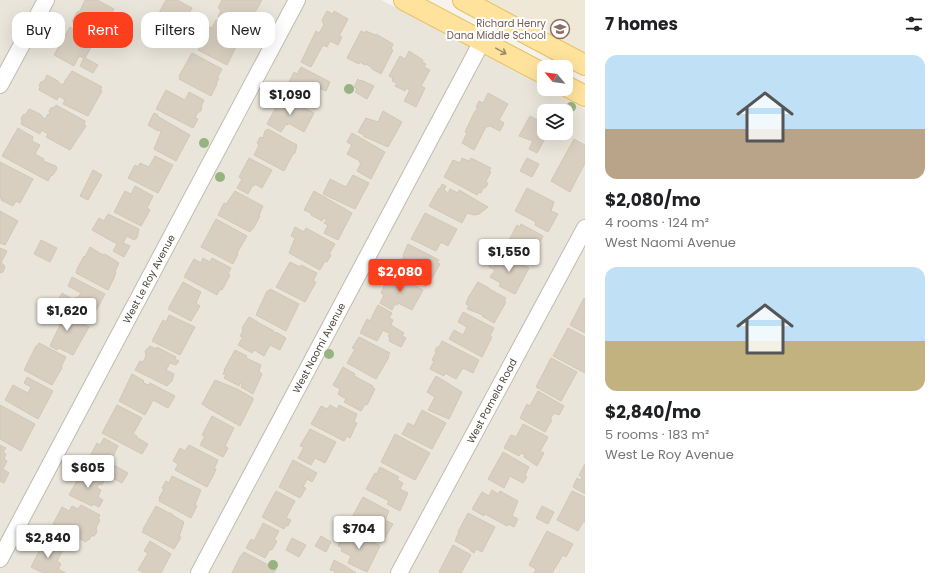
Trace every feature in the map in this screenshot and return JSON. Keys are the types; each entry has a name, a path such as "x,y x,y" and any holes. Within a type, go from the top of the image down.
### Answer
{"main road":[{"path":"404,0 537,70"},
{"path":"463,0 585,65"},
{"path":"573,90 585,96"}],"street":[{"path":"0,86 46,0"},
{"name":"West Le Roy Avenue","path":"0,559 297,0"},
{"name":"West Naomi Avenue","path":"199,573 495,17"},
{"name":"West Pamela Road","path":"398,573 585,228"}],"shaded area":[{"path":"0,0 381,0 537,83 537,96 561,96 585,109 585,573 0,573"},
{"name":"Richard Henry Dana Middle School","path":"479,0 585,0 585,56"}],"building":[{"path":"85,0 97,0 114,9 112,12 77,12 80,11"},
{"path":"166,0 177,0 192,8 190,12 160,12"},
{"path":"222,0 262,0 255,12 220,12 221,10 218,8"},
{"path":"327,11 333,14 334,11 348,19 339,36 342,37 338,45 330,41 327,47 323,45 311,67 301,62 316,31 319,33 324,25 322,20"},
{"path":"217,21 217,48 236,48 227,65 198,50 199,48 209,48 209,29 210,27 212,28"},
{"path":"70,27 73,29 73,48 91,48 85,58 98,65 93,73 80,66 84,58 79,56 74,66 54,55 58,48 65,48 65,36"},
{"path":"361,31 376,34 393,44 391,49 393,50 381,74 366,64 365,65 360,62 359,64 347,58"},
{"path":"409,51 423,60 422,62 426,64 424,67 430,70 421,86 425,88 416,107 404,101 410,90 406,88 405,91 395,86 397,83 392,81 393,78 389,76 400,56 405,59"},
{"path":"192,53 222,69 217,78 219,78 211,96 179,79 179,76"},
{"path":"301,67 330,82 326,91 312,85 303,102 284,92 294,72 297,74"},
{"path":"72,71 102,87 100,90 102,91 88,116 63,104 65,100 59,96 57,100 39,90 39,85 44,81 47,75 63,85 66,79 68,80 67,78"},
{"path":"358,79 374,86 367,99 355,92 357,89 354,87"},
{"path":"166,90 185,100 189,92 204,100 200,112 198,112 195,118 198,119 193,128 156,109"},
{"path":"488,93 508,104 499,120 504,123 500,131 490,126 486,127 474,150 462,143 467,133 465,132 478,108 476,107 479,101 483,103"},
{"path":"282,96 314,113 304,132 288,123 288,125 286,124 281,132 267,124"},
{"path":"56,105 85,121 84,124 86,126 70,150 46,137 48,134 41,130 40,134 21,124 21,118 29,109 40,114 45,119 48,114 49,115 51,108 55,107"},
{"path":"383,111 402,122 388,147 363,136 364,135 358,132 366,118 378,122"},
{"path":"154,113 190,135 176,161 154,149 161,132 148,125"},
{"path":"530,116 537,120 537,140 544,140 537,153 529,149 533,141 519,136"},
{"path":"18,128 33,137 32,141 40,145 35,154 44,159 43,161 56,166 57,169 48,181 2,156"},
{"path":"268,129 297,145 295,153 284,171 254,155 259,145 257,143 260,137 263,138 265,131"},
{"path":"352,133 385,152 371,179 357,171 361,163 359,162 360,161 347,154 352,145 347,142"},
{"path":"574,139 585,145 585,163 570,192 551,181"},
{"path":"155,156 173,165 158,193 128,178 135,165 138,167 140,163 149,167"},
{"path":"249,158 272,170 262,188 255,184 248,194 237,188 242,179 239,177"},
{"path":"462,158 469,161 471,158 491,168 489,171 491,172 486,181 488,184 485,188 483,188 481,193 479,192 477,195 444,177 453,160 460,163"},
{"path":"527,158 539,164 532,177 520,171"},
{"path":"0,162 33,179 20,203 16,201 13,206 0,198"},
{"path":"93,170 102,175 88,200 80,196"},
{"path":"353,175 369,183 355,209 323,194 330,179 346,187"},
{"path":"442,184 446,186 444,190 448,193 450,189 458,193 459,190 488,207 479,214 474,215 467,213 462,223 429,206"},
{"path":"135,186 153,196 147,208 150,210 141,226 114,212 125,191 131,194"},
{"path":"527,188 554,202 551,211 558,214 548,232 535,225 536,222 515,211"},
{"path":"235,191 263,206 259,215 260,216 250,232 218,215 224,203 226,204"},
{"path":"314,191 352,213 338,240 324,233 328,225 324,223 327,219 324,218 322,221 304,210"},
{"path":"0,211 18,221 5,245 0,243"},
{"path":"425,213 457,229 448,246 441,242 436,251 411,239"},
{"path":"108,214 139,229 137,238 134,240 127,236 123,243 130,246 124,257 113,251 117,244 92,230 99,218 104,221"},
{"path":"216,219 247,236 237,253 238,254 233,264 201,247"},
{"path":"521,224 543,236 535,252 537,254 531,264 516,256 518,253 506,246 517,225 520,227"},
{"path":"295,227 304,232 306,228 335,244 329,254 331,255 327,262 325,261 320,270 289,253 295,238 291,236"},
{"path":"41,240 57,248 50,262 34,254"},
{"path":"408,244 439,260 437,263 440,264 426,286 396,270 404,256 403,255"},
{"path":"90,247 119,263 108,290 76,273"},
{"path":"0,248 7,251 1,263 5,267 3,272 0,273"},
{"path":"503,254 529,268 515,294 499,286 501,283 490,277 495,270 489,267 494,258 499,262"},
{"path":"203,258 210,262 212,258 231,268 228,274 230,275 222,290 220,289 217,295 184,277 194,259 201,263"},
{"path":"290,262 300,267 301,265 317,273 313,281 316,282 305,302 276,287"},
{"path":"390,273 423,290 412,310 398,303 397,305 395,304 392,310 380,303 384,295 381,293"},
{"path":"72,277 105,294 90,322 56,304 62,293 74,300 76,297 78,298 81,293 68,286"},
{"path":"183,282 201,292 196,303 200,306 191,321 168,309"},
{"path":"478,282 506,298 504,301 506,302 494,323 482,316 483,315 467,309 469,306 466,304 468,298"},
{"path":"270,289 299,304 286,331 256,315 267,291"},
{"path":"584,298 585,299 585,333 570,325"},
{"path":"378,305 392,313 389,318 393,320 391,325 404,333 402,336 406,338 401,347 389,341 390,338 388,336 390,334 383,330 377,341 360,333 367,319 370,321"},
{"path":"54,307 89,327 73,355 59,348 57,350 50,346 60,325 48,318"},
{"path":"463,312 494,328 490,336 492,337 482,357 449,339 454,330 463,335 467,327 458,322"},
{"path":"169,315 195,327 180,355 152,341 163,320 166,322"},
{"path":"249,317 258,322 258,324 259,323 286,338 280,350 270,345 264,356 254,350 252,353 238,345 243,337 240,336 243,331 242,328"},
{"path":"568,328 585,337 585,373 553,356"},
{"path":"359,337 390,353 376,379 347,363 355,349 352,348"},
{"path":"442,341 479,360 473,373 463,368 456,379 445,373 444,376 430,369 434,361 432,360 436,353 435,351"},
{"path":"39,343 66,357 61,367 62,368 52,385 24,370"},
{"path":"150,346 156,349 157,347 176,357 175,359 179,361 176,365 170,363 166,370 174,374 172,381 167,386 135,370 140,361 143,362 146,356 145,351"},
{"path":"235,350 247,356 246,358 261,365 259,371 262,374 253,394 241,387 242,384 240,383 239,386 224,378 226,375 223,374 224,370"},
{"path":"551,358 577,372 561,401 536,387"},
{"path":"343,367 355,374 354,376 373,386 372,387 375,389 367,405 365,404 361,411 344,402 346,399 338,394 340,389 333,385"},
{"path":"132,374 144,381 143,383 149,385 150,383 175,396 168,408 153,400 145,415 119,401"},
{"path":"436,376 462,392 449,419 428,410 435,397 427,392"},
{"path":"27,377 53,391 38,419 5,400 13,385 28,393 31,387 24,383"},
{"path":"215,380 237,389 253,398 240,426 202,404"},
{"path":"538,391 564,406 559,415 554,413 545,432 520,418 527,404 530,406"},
{"path":"0,405 35,424 21,451 0,439"},
{"path":"117,405 142,418 133,434 148,444 142,454 102,433"},
{"path":"330,405 337,409 339,405 357,414 354,422 357,423 350,438 347,436 344,441 311,424 321,406 327,409"},
{"path":"422,410 446,423 432,449 402,434 408,423 414,426"},
{"path":"212,416 234,428 225,446 228,448 223,457 200,445 205,436 202,435"},
{"path":"523,424 548,437 541,450 538,450 544,453 537,466 524,457 525,455 521,453 519,456 504,448 511,435 516,437"},
{"path":"310,429 336,442 325,463 315,458 311,465 298,458 304,447 300,446"},
{"path":"395,434 430,453 415,480 381,462"},
{"path":"104,438 118,446 112,458 114,459 112,463 110,461 110,463 128,473 122,483 86,464 97,443 100,445"},
{"path":"0,445 6,448 3,452 6,454 4,459 7,461 3,469 9,473 4,483 0,481"},
{"path":"189,445 218,460 214,469 216,469 207,487 175,470 178,464 173,461 180,448 185,451"},
{"path":"503,452 529,467 525,475 527,477 523,483 510,476 504,488 488,479"},
{"path":"293,460 317,473 312,482 307,479 303,487 306,488 300,498 279,487"},
{"path":"585,464 585,494 573,487 577,478 581,480 582,477 579,475"},
{"path":"380,467 399,477 397,480 403,483 400,489 408,493 400,511 387,504 389,501 366,489 375,473 377,474"},
{"path":"87,469 105,478 102,485 99,484 97,488 101,490 98,497 103,500 99,507 93,504 92,506 69,495 78,479 81,480"},
{"path":"172,476 201,490 195,505 197,506 191,518 159,501 164,489 162,488 166,481 169,483"},
{"path":"492,490 498,494 500,491 518,501 512,516 518,519 514,527 508,524 507,526 472,509 482,492 489,496"},
{"path":"276,491 295,501 286,518 291,520 288,526 286,525 284,529 262,517"},
{"path":"572,491 585,497 585,522 583,522 578,531 557,520"},
{"path":"363,497 389,511 385,520 393,524 383,541 370,535 372,532 350,521"},
{"path":"81,505 100,515 98,519 100,520 96,528 97,532 86,542 53,524 62,507 69,511 72,506 78,509"},
{"path":"156,506 171,513 184,522 179,537 181,537 174,549 142,532"},
{"path":"542,506 554,512 548,524 536,518"},
{"path":"468,513 495,527 482,552 476,549 474,553 470,549 455,541"},
{"path":"263,523 279,531 274,540 277,541 265,558 246,548 251,539 254,541"},
{"path":"352,531 380,546 367,572 348,563 351,556 341,551 342,548 338,546 344,533 349,536"},
{"path":"547,531 573,544 566,557 563,555 552,573 534,573 536,569 529,565"},
{"path":"321,536 331,542 326,552 315,546"},
{"path":"292,538 306,545 299,557 286,550"},
{"path":"45,540 63,550 57,561 61,564 58,569 66,573 43,573 31,567"},
{"path":"150,541 171,554 161,573 144,573 138,570 148,553 144,551"},
{"path":"453,545 471,555 461,573 441,573 439,572"},
{"path":"244,552 276,569 274,573 232,573 239,558"},
{"path":"334,560 356,573 334,573 335,571 330,570"}],"place":[{"name":"Richard Henry Dana Middle School","path":"560,29"}]}
